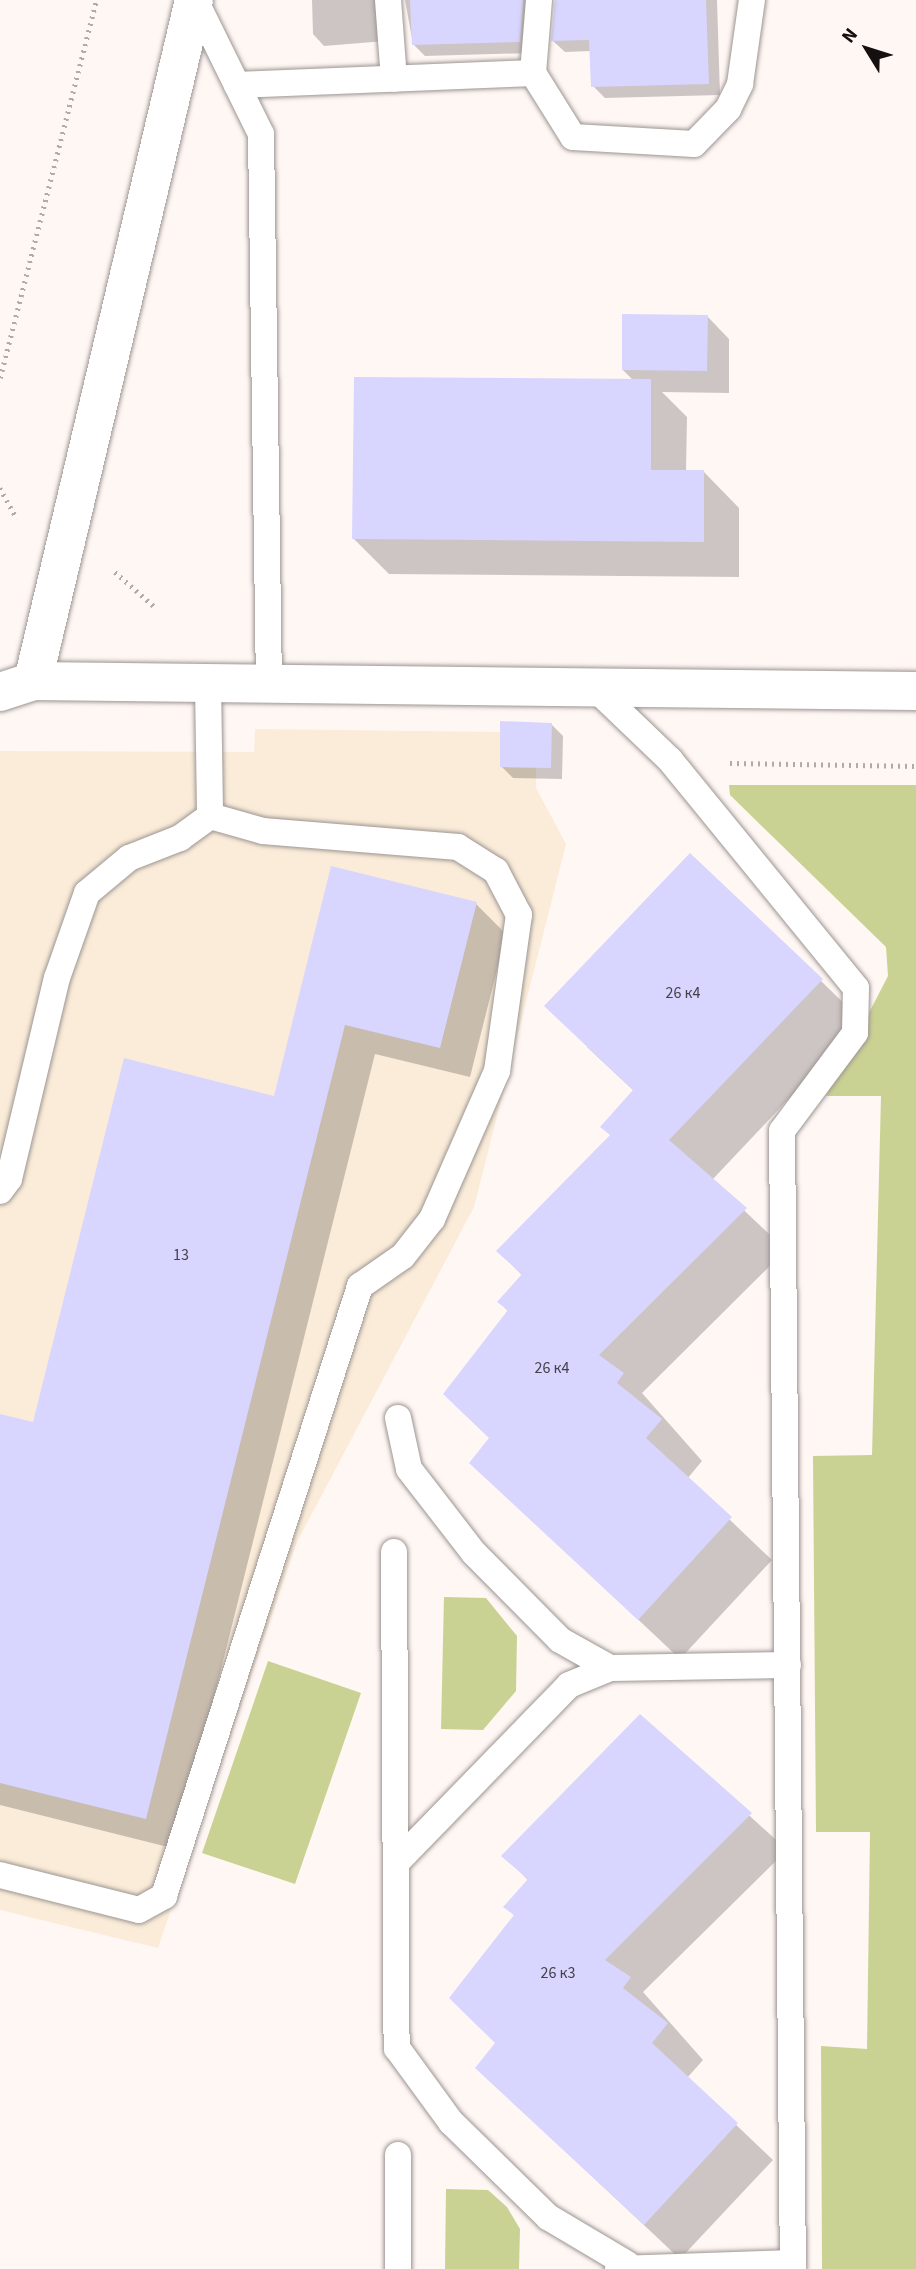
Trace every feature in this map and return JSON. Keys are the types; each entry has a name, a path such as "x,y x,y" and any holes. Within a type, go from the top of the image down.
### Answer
{"street":[{"path":"194,0 17,687 208,684 598,691 916,691"}],"lane":[{"path":"194,0 261,134 269,686"},
{"path":"388,0 394,79"},
{"path":"539,0 533,73 573,137 694,144 728,109 740,84 752,0"},
{"path":"237,85 533,73"},
{"path":"208,684 210,816"},
{"path":"394,1552 397,2048 452,2122 548,2217 622,2267 793,2266 782,1130 855,1033 856,988 670,760 598,691"},
{"path":"0,1191 9,1179 57,978 87,893 128,858 180,838 210,816"},
{"path":"0,1875 139,1910 164,1896 360,1286 403,1256 432,1219 497,1071 519,915 496,871 458,847 263,831 210,816"},
{"path":"398,1418 409,1469 474,1553 560,1640 610,1668"},
{"path":"396,1863 569,1685 610,1668 788,1665"},
{"path":"398,2155 398,2269"}],"path":[{"path":"0,378 96,0"},
{"path":"0,488 17,519"},
{"path":"115,572 156,608"},
{"path":"670,760 916,766"}],"shaded area":[{"path":"255,729 500,732 500,767 536,768 536,788 566,844 474,1207 297,1542 158,1948 0,1910 0,751 254,752"}],"green space":[{"path":"729,785 916,785 916,2269 822,2269 821,2046 867,2049 870,1832 816,1832 813,1456 872,1455 881,1096 826,1096 888,976 886,947 730,795"},
{"path":"444,1597 486,1598 517,1636 516,1691 483,1730 441,1729"},
{"path":"268,1661 361,1693 295,1884 202,1853"},
{"path":"446,2189 488,2190 507,2207 520,2229 519,2269 445,2269"}],"building":[{"path":"410,0 523,0 520,42 412,45"},
{"path":"555,0 706,0 709,84 591,87 589,40 551,41"},
{"path":"622,314 708,315 707,371 622,370"},
{"path":"354,377 651,379 651,470 704,470 704,542 352,539"},
{"path":"500,721 552,723 551,768 500,767"},
{"path":"690,853 823,979 669,1140 747,1208 599,1355 624,1373 617,1383 662,1419 646,1438 732,1517 638,1620 469,1463 489,1438 443,1394 508,1310 497,1302 522,1274 496,1251 610,1135 600,1127 633,1090 544,1006"},
{"path":"331,866 477,902 440,1048 345,1025 146,1819 0,1783 0,1414 33,1422 124,1058 274,1096"},
{"path":"640,1714 752,1813 605,1960 631,1977 623,1988 668,2023 652,2043 738,2123 644,2225 475,2068 495,2043 449,1998 514,1915 503,1907 528,1879 501,1856"}]}
